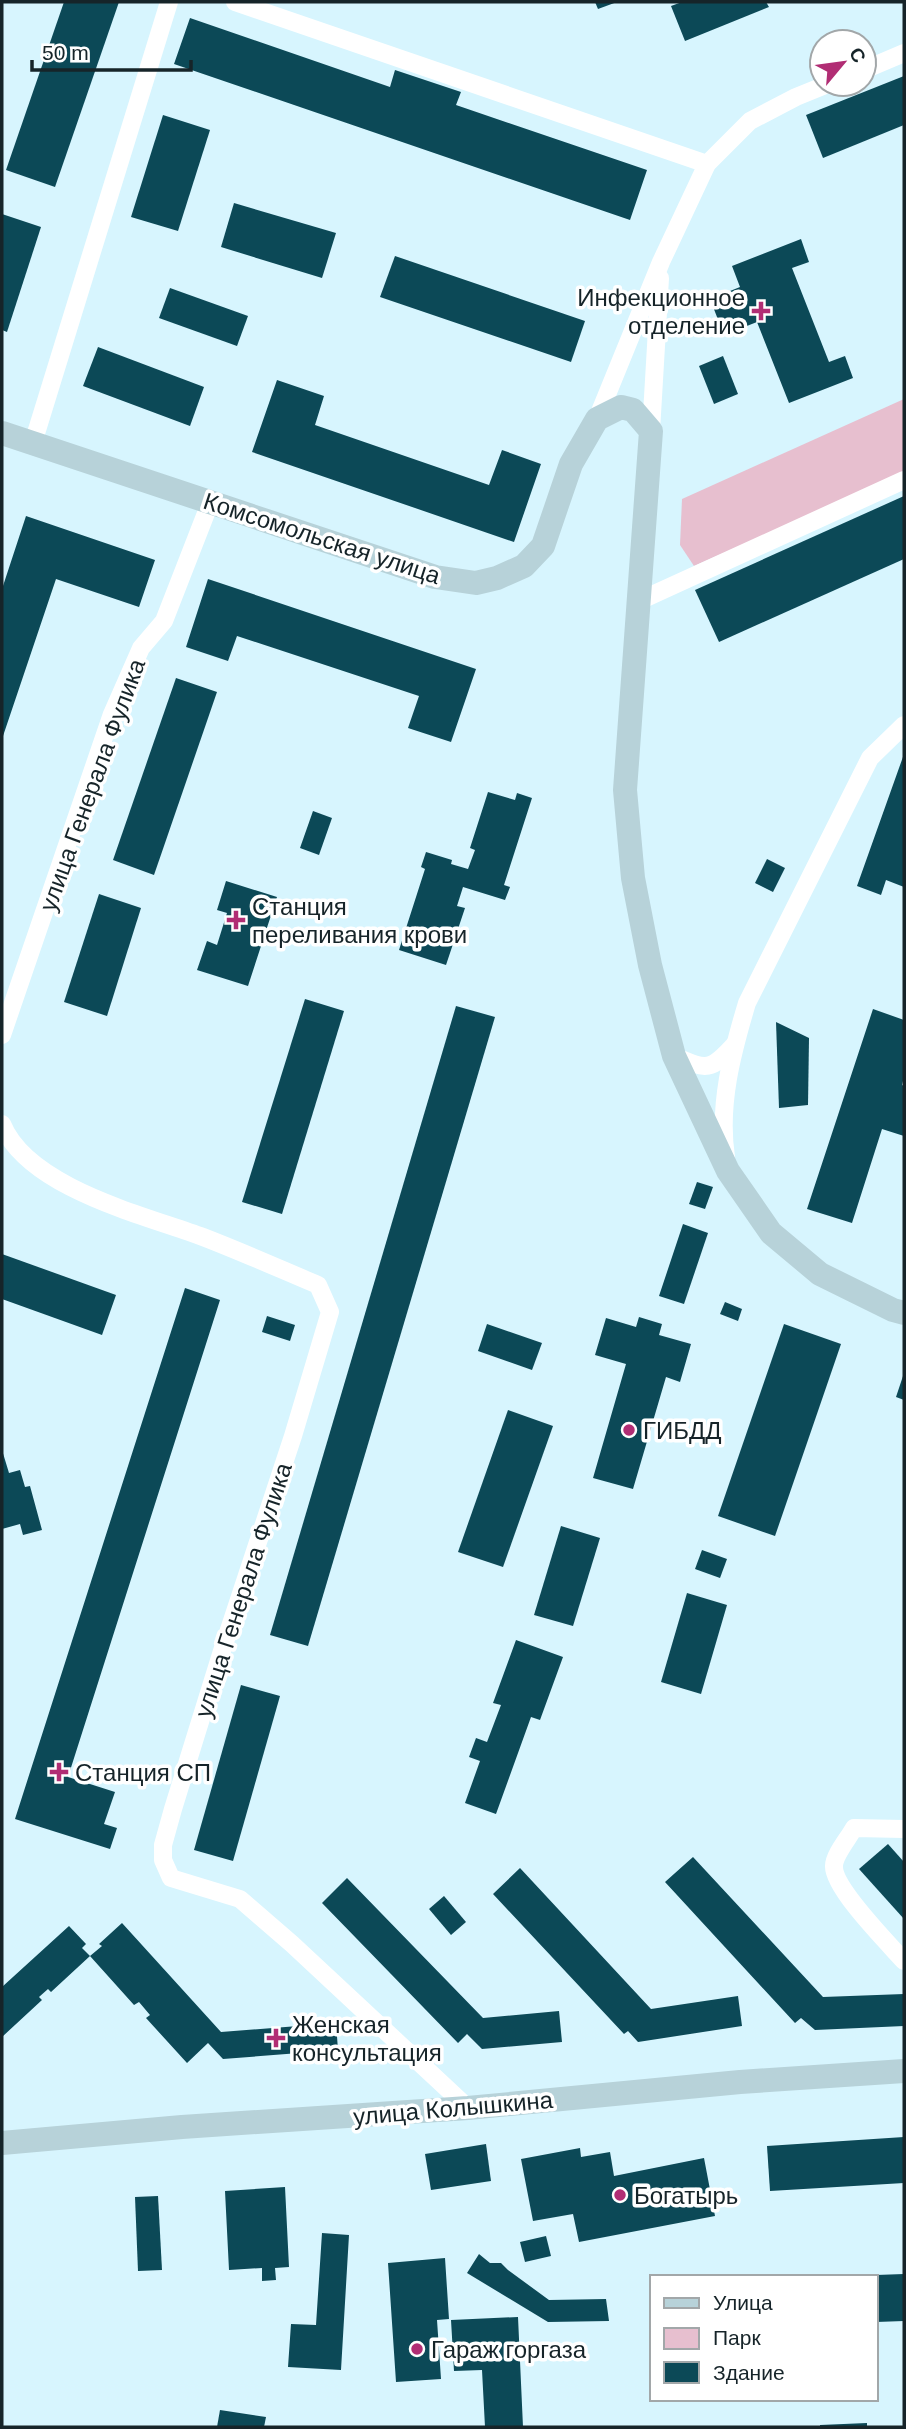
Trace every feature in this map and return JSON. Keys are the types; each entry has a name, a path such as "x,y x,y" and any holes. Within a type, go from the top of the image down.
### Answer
{"street":[{"path":"33,443 169,2"},
{"path":"236,2 708,164"},
{"path":"878,64 904,53"},
{"name":"Комсомольская улица","path":"2,433 435,577 476,583 497,578 524,566 543,546 571,464 597,419 661,262 708,164 750,121 808,92"},
{"name":"Комсомольская улица","path":"650,431 661,262"},
{"path":"597,419 621,407 633,410 650,431 625,790 633,878 650,965 674,1056 728,1171 772,1233 820,1274 904,1313"},
{"path":"639,601 904,480"},
{"name":"улица Генерала Фулика","path":"2,1035 112,714 141,648 164,621 210,503"},
{"path":"728,1171 724,1142 725,1098 735,1044 747,1003 870,758 904,725"},
{"path":"674,1056 701,1067 718,1063 735,1044"},
{"name":"улица Генерала Фулика","path":"2,1124 16,1149 52,1176 103,1203 202,1237 318,1284 330,1312 293,1436 220,1654 163,1845 163,1860 171,1878 240,1899 468,2108"},
{"path":"904,1829 854,1828 833,1863 834,1875 843,1891 904,1961"},
{"name":"улица Колышкина","path":"2,2143 182,2127 468,2108 740,2082 904,2071"}],"green space":[{"path":"904,399 904,474 694,566 680,545 682,499"}],"building":[{"path":"64,2 119,2 55,187 6,170"},
{"path":"595,2 617,2 598,9"},
{"path":"682,2 766,2 769,7 685,41 671,6"},
{"path":"190,18 390,87 395,70 461,92 456,105 647,170 630,220 174,64"},
{"path":"904,76 904,125 823,158 806,115 849,98 878,98 878,86"},
{"path":"163,115 210,130 178,231 131,217"},
{"path":"234,203 336,233 322,278 221,247"},
{"path":"2,214 41,227 7,332 2,330"},
{"name":"Инфекционное отделение","path":"801,239 809,262 792,268 829,362 845,356 853,378 789,403 757,322 724,335 710,299 740,287 732,266"},
{"path":"395,256 585,321 571,362 380,297"},
{"path":"170,288 248,316 237,346 159,318"},
{"path":"98,347 204,387 190,426 83,386"},
{"path":"723,356 738,394 714,404 699,366"},
{"path":"277,380 324,396 315,425 489,485 502,450 541,464 514,542 252,452"},
{"path":"904,496 904,559 719,642 695,590"},
{"path":"26,516 155,560 139,607 56,579 2,739 2,589"},
{"path":"208,579 476,669 451,742 408,728 419,696 237,636 228,661 186,647"},
{"path":"176,678 217,692 154,875 113,860"},
{"path":"904,754 904,887 886,880 881,895 857,886"},
{"path":"488,792 515,800 517,793 532,798 504,885 510,887 505,900 463,887 457,906 465,908 446,965 399,950 425,869 421,867 426,852 452,860 451,864 468,869 475,850 470,848"},
{"path":"313,811 332,818 319,855 300,848"},
{"path":"767,859 785,868 773,892 755,883"},
{"path":"226,881 277,897 248,986 197,970 207,941 217,945 227,913 217,910"},
{"path":"99,894 141,908 107,1016 64,1002"},
{"path":"305,999 344,1011 282,1214 242,1202"},
{"path":"456,1006 495,1017 308,1646 270,1635"},
{"path":"873,1009 904,1020 904,1136 882,1129 852,1223 807,1209"},
{"path":"776,1022 809,1038 808,1105 779,1108"},
{"path":"697,1182 713,1187 705,1209 689,1204"},
{"path":"683,1224 708,1233 684,1304 659,1296"},
{"path":"2,1254 116,1295 102,1335 2,1299"},
{"path":"185,1288 220,1300 68,1777 115,1792 104,1824 117,1828 110,1849 15,1819"},
{"path":"725,1302 742,1309 738,1321 720,1314"},
{"path":"267,1316 295,1325 290,1341 262,1332"},
{"name":"ГИБДД","path":"639,1317 662,1324 659,1335 691,1344 680,1382 666,1377 633,1489 593,1478 626,1364 595,1355 606,1318 636,1327"},
{"path":"487,1324 542,1343 532,1370 478,1351"},
{"path":"784,1324 841,1344 775,1536 718,1516"},
{"path":"904,1373 904,1400 896,1397"},
{"path":"508,1410 553,1426 503,1567 458,1552"},
{"path":"2,1450 9,1473 20,1470 25,1487 30,1486 42,1530 23,1535 20,1524 2,1529"},
{"path":"561,1526 600,1538 573,1626 534,1615"},
{"path":"702,1550 727,1559 720,1578 695,1569"},
{"path":"687,1593 727,1605 701,1694 661,1682"},
{"path":"516,1640 563,1657 540,1720 531,1717 496,1814 465,1803 480,1761 469,1757 476,1738 487,1742 501,1705 493,1703"},
{"path":"241,1685 280,1696 233,1861 194,1850"},
{"path":"888,1844 904,1862 904,1919 859,1869"},
{"path":"693,1857 823,1997 904,1994 904,2026 815,2030 801,2018 795,2023 665,1882"},
{"path":"520,1868 651,2009 738,1996 742,2026 638,2042 628,2031 624,2034 493,1894"},
{"path":"347,1878 483,2018 559,2011 562,2042 482,2049 467,2034 458,2043 322,1903"},
{"path":"444,1896 466,1922 451,1935 429,1909"},
{"path":"122,1923 221,2032 336,2023 338,2050 223,2059 208,2043 187,2063 146,2018 150,2015 139,2002 134,2005 90,1956"},
{"path":"69,1926 86,1944 82,1948 90,1956 51,1992 48,1989 39,1997 42,2000 2,2037 2,1987"},
{"path":"904,2137 904,2183 770,2191 767,2146"},
{"path":"486,2144 491,2181 431,2190 425,2154"},
{"name":"Богатырь","path":"580,2148 581,2157 610,2152 614,2176 704,2158 715,2216 579,2242 573,2214 533,2221 521,2159"},
{"path":"285,2187 289,2267 275,2268 276,2280 262,2281 262,2268 229,2270 225,2191"},
{"path":"158,2196 162,2270 138,2271 135,2197"},
{"path":"322,2233 349,2235 341,2370 288,2367 291,2324 316,2325"},
{"path":"546,2236 551,2256 525,2262 520,2242"},
{"path":"479,2254 490,2263 501,2263 549,2300 606,2299 609,2321 548,2322 467,2273"},
{"name":"Гараж горгаза","path":"445,2258 449,2319 437,2320 441,2379 396,2382 388,2263"},
{"path":"904,2274 904,2321 878,2322 876,2275"},
{"path":"518,2317 523,2427 485,2427 482,2370 454,2371 451,2320"},
{"path":"220,2410 266,2417 264,2427 217,2427"},
{"path":"867,2423 867,2427 820,2427 820,2425"}],"place":[{"name":"Инфекционное отделение","path":"761,311"},
{"name":"Станция переливания крови","path":"236,920"},
{"name":"ГИБДД","path":"629,1430"},
{"name":"Станция СП","path":"59,1772"},
{"name":"Женская консультация","path":"276,2038"},
{"name":"Богатырь","path":"620,2195"},
{"name":"Гараж горгаза","path":"417,2349"}]}
